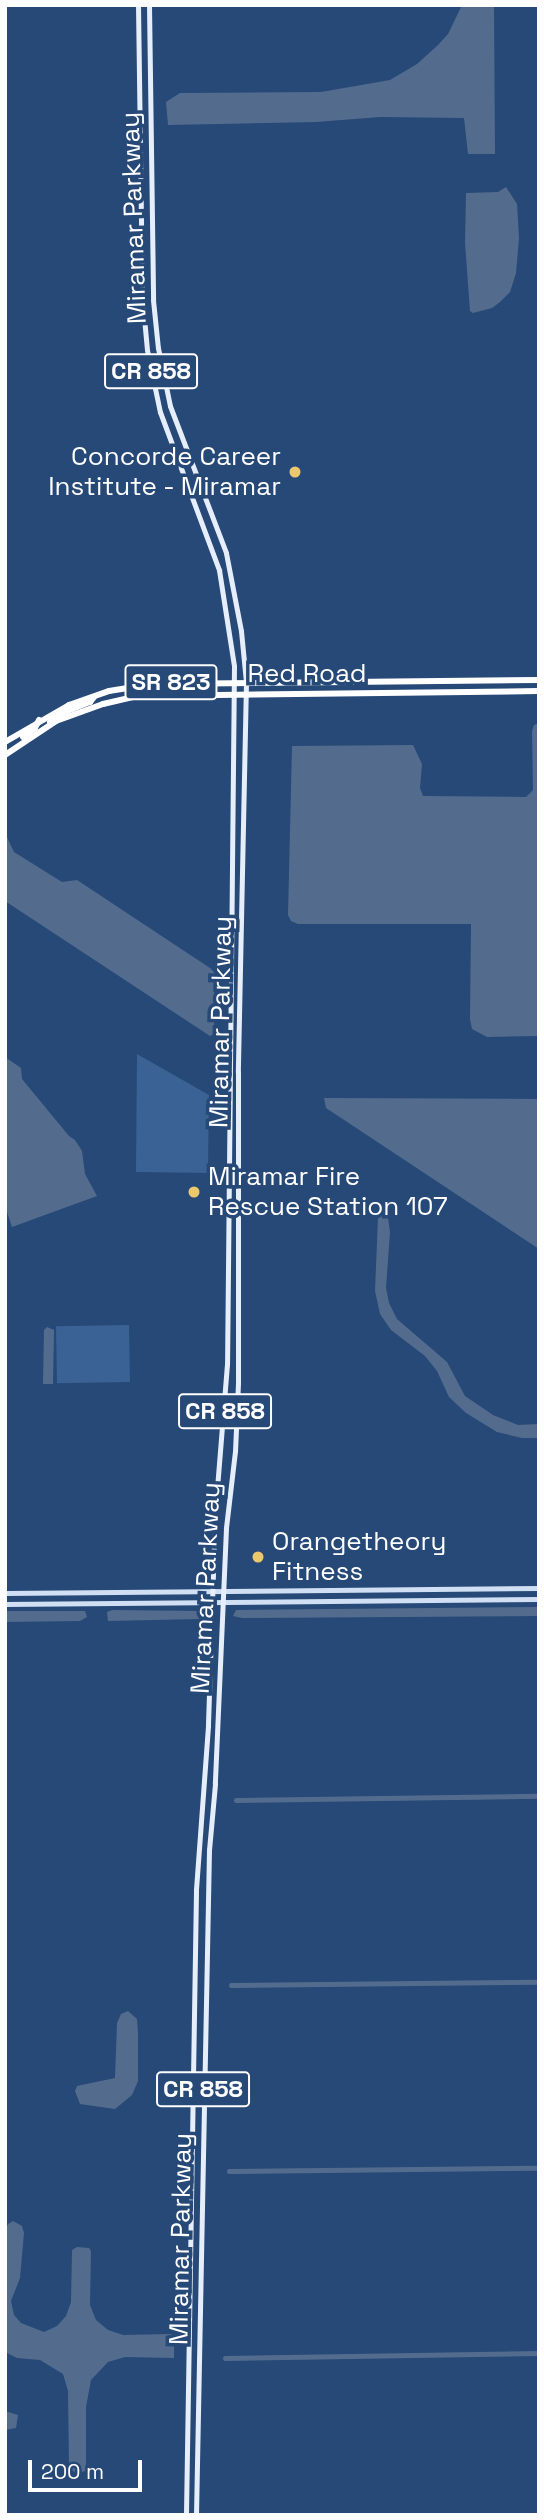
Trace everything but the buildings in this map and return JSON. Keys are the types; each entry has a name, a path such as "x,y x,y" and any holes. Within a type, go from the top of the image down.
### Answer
{"highway":[{"name":"Red Road","path":"5,742 40,720 95,695 152,684 539,680"},
{"name":"Red Road","path":"5,753 44,729 93,707 138,696 539,691"},
{"path":"44,729 55,716 90,702 95,695"},
{"path":"5,753 35,728 40,720"}],"main road":[{"name":"Miramar Parkway","path":"138,5 142,296 147,349 160,412 209,538 221,579 228,612 234,682 227,1364 211,1601 208,1726 196,1891 186,2515"},
{"name":"Miramar Parkway","path":"149,5 153,300 160,359 170,406 217,524 231,577 246,682 238,1072 238,1383 235,1451 226,1528 225,1591 208,1892 197,2515"},
{"path":"221,579 231,577"},
{"path":"5,1592 539,1588"},
{"path":"5,1604 539,1599"},
{"path":"196,1891 208,1892"}],"shaded area":[{"path":"462,5 494,5 495,154 468,154 464,118 380,117 316,122 168,125 166,102 180,93 321,92 390,80 417,64 438,45 448,34"},
{"path":"506,187 517,204 519,238 516,273 510,292 500,302 492,308 473,313 470,311 465,243 466,193 498,192"},
{"path":"539,723 539,1036 487,1037 472,1029 470,1019 471,924 298,924 291,921 288,915 292,746 413,745 422,764 420,788 423,796 526,797 533,790 532,731 534,725"},
{"path":"5,833 14,852 62,882 77,880 210,968 215,973 214,1034 210,1036 5,901"},
{"path":"137,1054 209,1095 208,1173 136,1172"},
{"path":"5,1057 21,1068 22,1079 75,1140 82,1151 85,1174 97,1196 12,1227 5,1206"},
{"path":"324,1098 539,1099 539,1249 326,1108"},
{"path":"384,1215 388,1218 390,1232 386,1288 389,1303 397,1319 447,1362 465,1396 493,1415 518,1425 539,1424 539,1438 522,1438 497,1432 466,1413 449,1397 437,1371 425,1356 391,1330 380,1314 375,1291 378,1217"},
{"path":"129,1325 130,1382 57,1383 56,1326"},
{"path":"47,1327 54,1330 53,1384 43,1384 44,1330"},
{"path":"539,1607 539,1616 233,1616 236,1610"},
{"path":"5,1611 85,1611 87,1617 80,1621 5,1622"},
{"path":"201,1611 202,1614 199,1619 108,1621 107,1612"},
{"path":"128,2011 137,2019 138,2033 138,2081 132,2095 115,2109 80,2104 75,2091 77,2086 115,2078 117,2023 121,2014"},
{"path":"13,2221 22,2226 24,2233 20,2278 11,2301 14,2315 21,2323 44,2332 57,2326 66,2316 71,2302 72,2250 77,2247 89,2248 90,2305 96,2320 108,2330 123,2335 172,2334 174,2340 174,2358 125,2357 108,2362 91,2380 86,2407 86,2466 85,2471 79,2473 72,2471 69,2466 68,2391 63,2374 40,2360 17,2358 5,2352 5,2232 8,2224"},
{"path":"5,2411 18,2415 16,2428 5,2430"}],"waterway":[{"path":"236,1800 539,1796"},
{"path":"231,1985 539,1982"},
{"path":"229,2171 539,2168"},
{"path":"225,2358 539,2353"}],"place":[{"name":"Concorde Career Institute - Miramar","path":"295,472"},
{"name":"Miramar Fire Rescue Station 107","path":"194,1192"},
{"name":"Orangetheory Fitness","path":"258,1557"}]}
